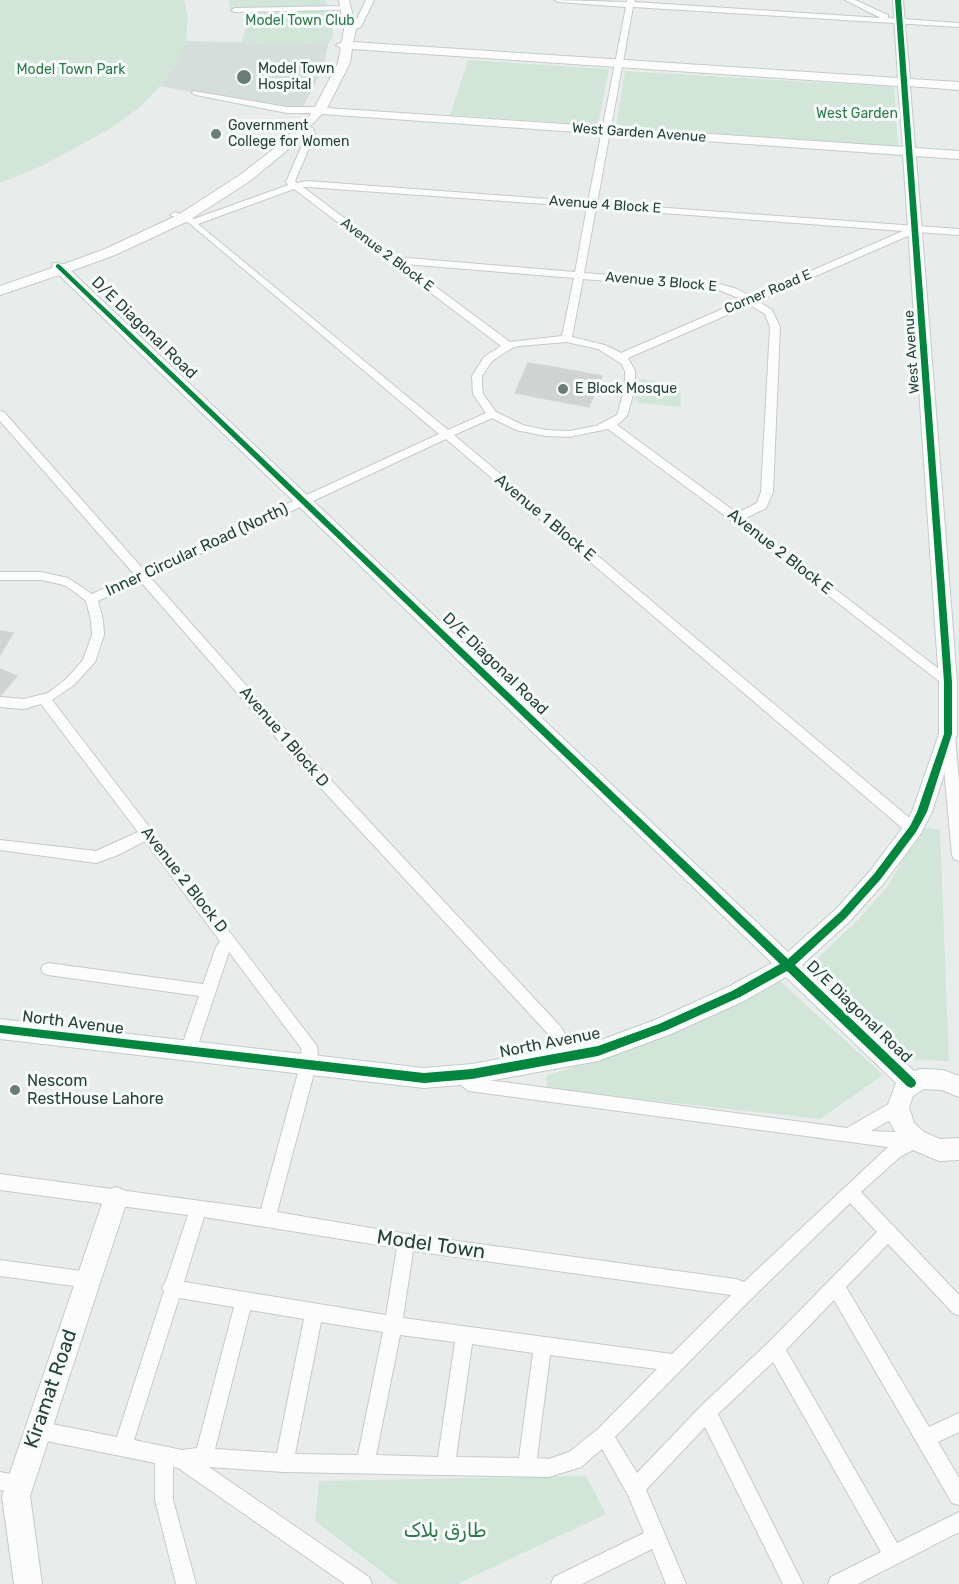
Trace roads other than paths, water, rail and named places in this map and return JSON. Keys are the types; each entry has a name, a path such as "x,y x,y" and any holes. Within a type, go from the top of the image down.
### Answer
{"street":[{"path":"350,29 357,27 370,0"},
{"path":"558,0 631,2 959,25"},
{"path":"849,0 896,21"},
{"name":"West Avenue","path":"898,0 896,21 906,82 951,672"},
{"path":"567,339 631,2"},
{"path":"184,218 245,178 304,128 315,110 350,29 340,3"},
{"path":"235,10 340,3"},
{"path":"340,3 345,45"},
{"path":"345,45 959,86"},
{"path":"196,93 287,110 315,110"},
{"path":"184,218 249,167 315,110"},
{"name":"West Garden Avenue","path":"315,110 959,155"},
{"path":"0,285 110,252 184,218 294,185 290,180 311,134 310,130 304,128"},
{"name":"Avenue 4 Block E","path":"294,185 307,184 594,204 959,232"},
{"name":"Avenue 2 Block E","path":"294,185 508,346"},
{"name":"Avenue 1 Block E","path":"184,218 446,434 913,829"},
{"name":"Corner Road E","path":"621,357 916,229"},
{"name":"Avenue 3 Block E","path":"394,260 720,287 734,291 769,312 775,327 766,492 762,505 736,518"},
{"path":"0,291 60,268"},
{"name":"D/E Diagonal Road","path":"60,268 911,1083"},
{"path":"567,339 601,347 621,357 629,367 630,388 622,416 610,425 586,433 546,433 520,428 492,414 478,394 477,376 488,359 508,346 532,341 567,339"},
{"name":"Avenue 1 Block D","path":"0,414 310,767 556,1032 570,1056"},
{"name":"Inner Circular Road (North)","path":"91,599 492,414"},
{"name":"Avenue 2 Block E","path":"610,425 951,672"},
{"path":"0,576 26,575 68,582 91,599 98,620 98,635 89,662 70,682 45,700 24,704 0,702"},
{"name":"North Avenue","path":"0,1029 424,1078 461,1076 597,1051 663,1027 736,994 788,965 843,915 877,878 913,829 934,781 948,734 951,672"},
{"name":"Avenue 2 Block D","path":"45,700 309,1046 308,1066"},
{"path":"948,734 959,855"},
{"path":"0,845 96,856 113,851 147,833"},
{"path":"188,1051 223,947 230,941"},
{"path":"48,969 208,991"},
{"path":"267,1218 308,1066"},
{"path":"461,1076 469,1084 849,1135 916,1140 939,1150 959,1149"},
{"path":"916,1140 906,1130 898,1107 899,1098 911,1083 931,1078 959,1087"},
{"path":"849,1135 898,1107"},
{"path":"37,1430 173,1457 365,1465 446,1464 549,1468 563,1465 581,1456 604,1435 744,1294 850,1192 894,1152 916,1140"},
{"name":"Model Town","path":"0,1182 267,1218 406,1242 736,1287 744,1294"},
{"path":"850,1192 959,1307"},
{"name":"Kiramat Road","path":"28,1584 16,1506 9,1482 37,1430 116,1198"},
{"path":"123,1446 171,1288 198,1209"},
{"path":"635,1488 888,1233"},
{"path":"365,1465 393,1325 406,1242"},
{"path":"0,1268 89,1280"},
{"path":"836,1286 959,1496"},
{"path":"171,1288 393,1325 676,1363"},
{"path":"204,1457 244,1300"},
{"path":"284,1463 314,1313"},
{"path":"446,1464 465,1334"},
{"path":"527,1466 543,1344"},
{"path":"775,1348 894,1556"},
{"path":"707,1413 793,1584"},
{"path":"926,1438 959,1422"},
{"path":"604,1435 635,1488 676,1584"},
{"path":"173,1457 164,1500 186,1584"},
{"path":"173,1457 362,1584"},
{"path":"838,1584 959,1522"},
{"path":"561,1584 656,1537"}],"place":[{"name":"Model Town Hospital","path":"244,77"},
{"name":"Government College for Women","path":"216,134"},
{"name":"E Block Mosque","path":"563,389"},
{"name":"Nescom RestHouse Lahore","path":"15,1090"}],"park label":[{"name":"Model Town Club","path":"300,21"},
{"name":"Model Town Park","path":"71,70"},
{"name":"West Garden","path":"857,114"},
{"name":"طارق بلاک","path":"445,1531"}]}
